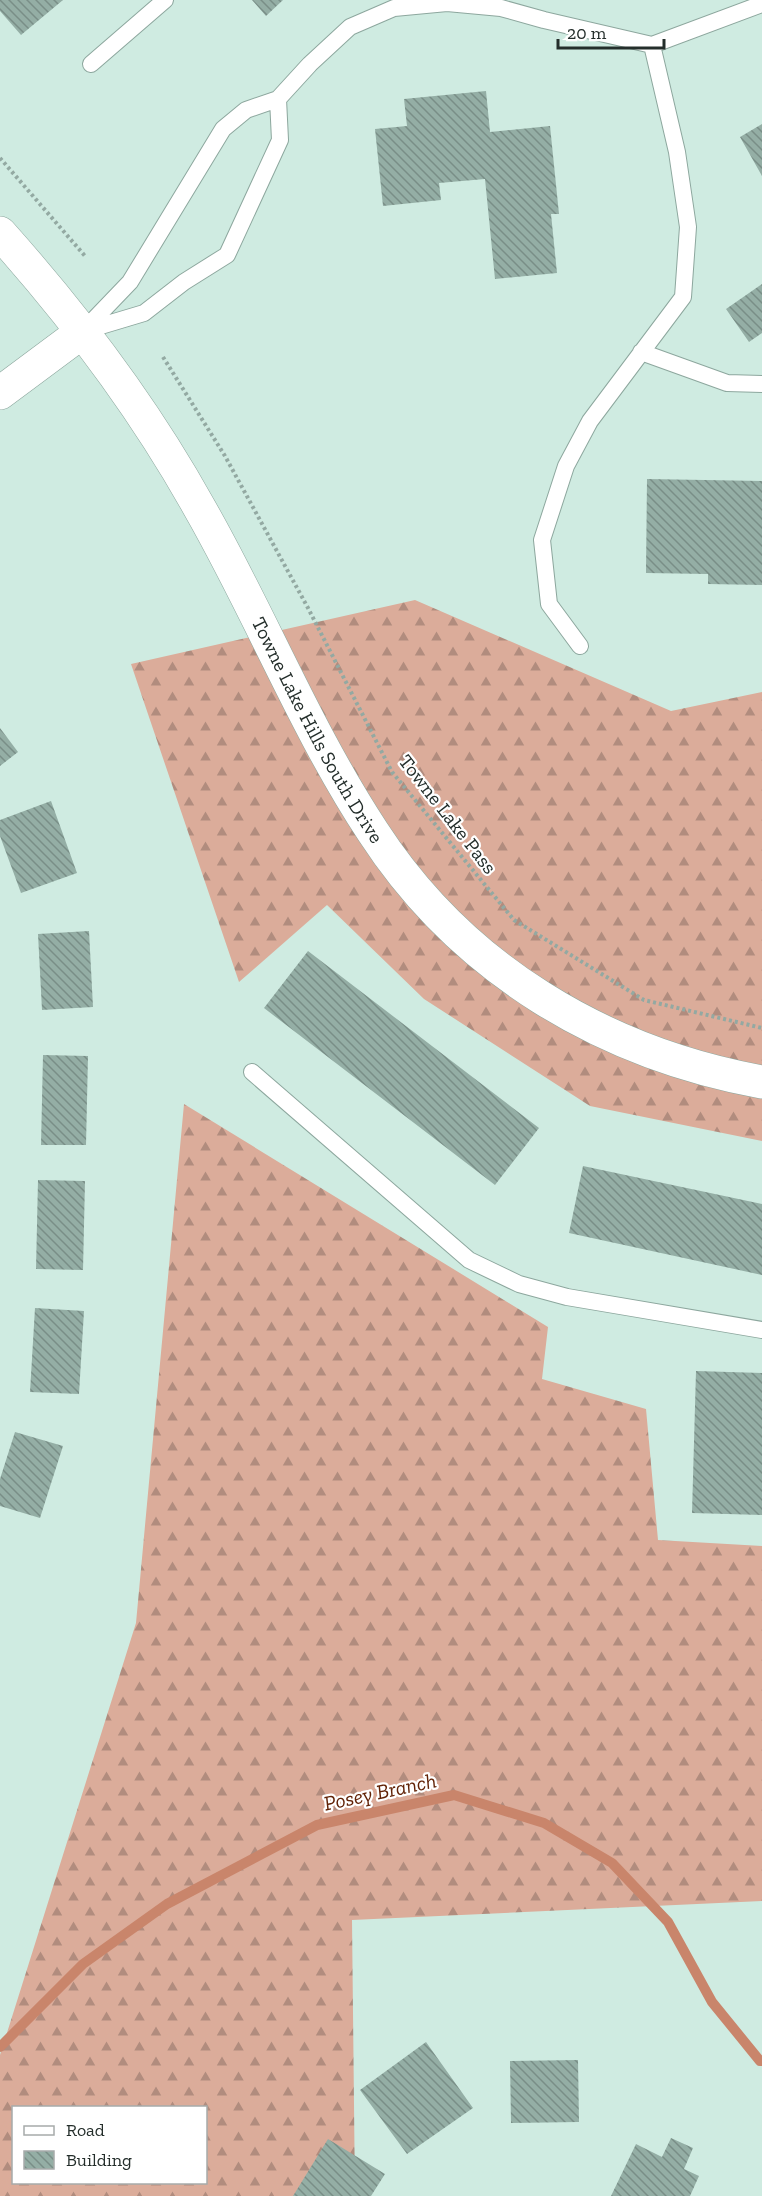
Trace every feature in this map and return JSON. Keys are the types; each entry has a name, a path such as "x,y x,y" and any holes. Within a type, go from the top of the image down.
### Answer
{"street":[{"name":"Towne Lake Hills South Drive","path":"0,233 35,272 132,399 201,508 352,799 396,866 426,901 460,937 494,966 579,1021 638,1047 694,1066 762,1082"},
{"path":"0,393 82,332"}],"lane":[{"path":"91,64 165,0"},
{"path":"82,332 130,282 223,129 246,110 278,99 310,64 350,27 394,8 416,3 447,3 501,8 652,45 762,4"},
{"path":"580,646 549,604 542,540 566,466 590,421 683,297 688,227 677,152 652,45"},
{"path":"82,332 144,313 184,282 227,255 280,140 278,99"},
{"path":"641,352 728,383 762,384"},
{"path":"252,1072 469,1260 519,1284 567,1297 762,1330"}],"path":[{"path":"0,158 85,256"},
{"name":"Towne Lake Pass","path":"163,357 225,456 308,608 392,772 514,920 644,1000 762,1028"}],"green space":[{"path":"415,600 671,711 762,692 762,1141 590,1106 424,999 327,905 239,982 131,664"},
{"path":"184,1104 548,1327 542,1379 646,1409 658,1540 762,1546 762,1901 352,1920 355,2196 0,2196 0,2055 136,1623"}],"building":[{"path":"0,0 63,0 21,35 0,11"},
{"path":"252,0 283,0 266,16"},
{"path":"486,91 490,132 550,126 559,214 551,214 557,273 495,279 485,179 439,183 441,200 383,206 375,129 407,126 404,99"},
{"path":"762,124 762,176 740,137"},
{"path":"762,284 762,333 749,342 726,309"},
{"path":"647,479 762,481 762,585 708,584 708,574 646,573"},
{"path":"0,728 18,752 0,766"},
{"path":"51,801 77,873 21,893 0,836 0,820"},
{"path":"89,931 93,1007 42,1010 38,934"},
{"path":"308,951 539,1128 495,1185 264,1008"},
{"path":"43,1055 88,1056 86,1145 41,1145"},
{"path":"583,1166 762,1204 762,1275 569,1233"},
{"path":"38,1180 85,1181 83,1270 36,1269"},
{"path":"35,1308 84,1311 79,1394 30,1392"},
{"path":"696,1371 762,1373 762,1515 692,1513"},
{"path":"15,1432 63,1446 40,1518 0,1506 0,1479"},
{"path":"426,2042 473,2108 407,2154 360,2090"},
{"path":"578,2060 579,2122 511,2123 510,2061"},
{"path":"671,2138 693,2148 684,2169 699,2176 690,2196 611,2196 636,2144 662,2157"},
{"path":"328,2139 385,2174 371,2196 293,2196"}],"waterway":[{"name":"Posey Branch","path":"0,2047 83,1964 167,1904 317,1825 454,1795 544,1823 612,1863 668,1922 712,2002 762,2061"}]}
